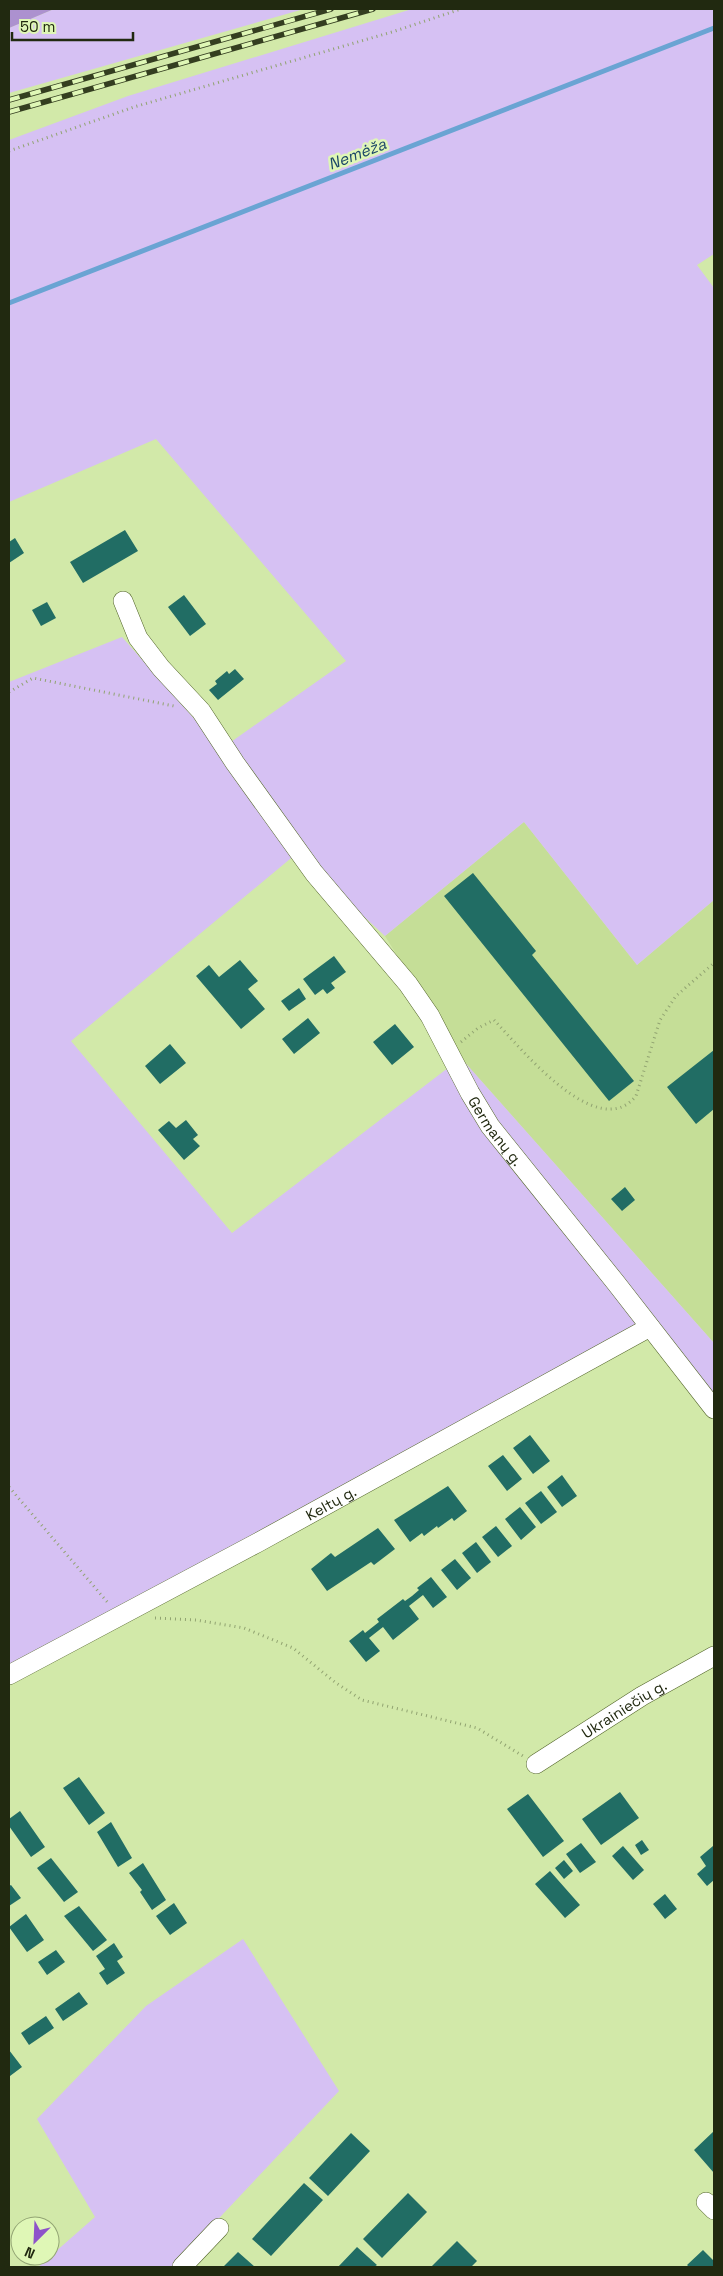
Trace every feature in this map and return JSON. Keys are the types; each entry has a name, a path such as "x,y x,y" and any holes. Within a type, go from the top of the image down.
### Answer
{"street":[{"name":"Germanų g.","path":"123,601 138,638 161,668 201,711 235,763 319,880 408,984 430,1016 470,1093 490,1126 714,1409"},
{"name":"Keltų g.","path":"9,1675 257,1543 650,1327"},
{"name":"Ukrainiečių g.","path":"536,1764 642,1696 714,1656"},
{"path":"182,2267 219,2228"}],"path":[{"path":"9,150 134,107 383,34 461,9"},
{"path":"9,692 32,678 201,711"},
{"path":"449,1051 478,1028 494,1020 556,1084 578,1100 594,1107 621,1108 629,1104 636,1096 660,1020 676,996 714,964"},
{"path":"9,1487 119,1616"},
{"path":"148,1617 196,1620 244,1628 293,1648 362,1700 477,1728 536,1764"}],"shaded area":[{"path":"9,9 54,9 9,28"},
{"path":"54,9 304,9 9,93 9,28"},
{"path":"412,9 714,9 714,254 697,265 714,288 714,900 637,965 524,822 385,936 296,854 71,1041 232,1233 461,1058 714,1343 714,1396 635,1325 9,1668 9,682 122,637 221,749 346,661 156,439 9,502 9,140 128,96"},
{"path":"524,822 637,965 714,900 714,1343 461,1058 385,936"},
{"path":"243,1939 339,2091 173,2267 38,2267 60,2266 60,2248 95,2217 37,2119 146,2006"}],"building":[{"path":"125,530 138,551 83,583 70,562"},
{"path":"15,538 24,553 9,563 9,542"},
{"path":"184,595 206,624 190,636 168,607"},
{"path":"47,602 56,618 41,626 32,610"},
{"path":"235,669 244,679 218,700 209,690 217,684 215,681 227,671 229,674"},
{"path":"473,873 536,951 532,955 634,1081 609,1101 444,896"},
{"path":"334,956 346,972 331,983 335,988 327,994 323,989 315,995 303,979"},
{"path":"240,960 258,981 248,989 265,1009 241,1029 196,976 209,965 219,977"},
{"path":"299,988 306,999 289,1011 281,1001"},
{"path":"308,1018 320,1033 294,1054 282,1039"},
{"path":"395,1024 414,1047 392,1065 373,1042"},
{"path":"170,1044 186,1063 160,1084 145,1066"},
{"path":"714,1050 714,1109 696,1124 667,1087"},
{"path":"186,1120 198,1135 193,1139 200,1146 184,1160 158,1130 169,1121 176,1128"},
{"path":"625,1187 635,1200 622,1211 611,1199"},
{"path":"530,1435 550,1461 533,1474 513,1448"},
{"path":"503,1455 522,1479 507,1491 488,1466"},
{"path":"562,1475 577,1496 562,1507 547,1487"},
{"path":"448,1486 467,1511 454,1521 452,1518 424,1536 422,1533 410,1542 394,1520"},
{"path":"541,1491 557,1512 541,1524 525,1503"},
{"path":"520,1507 536,1527 521,1540 505,1519"},
{"path":"496,1526 512,1546 498,1557 482,1537"},
{"path":"378,1528 395,1549 374,1565 371,1562 327,1591 311,1569 331,1553 335,1557"},
{"path":"476,1542 491,1562 477,1573 462,1553"},
{"path":"455,1559 471,1578 457,1590 441,1570"},
{"path":"431,1577 447,1597 433,1608 423,1595 409,1606 419,1619 393,1640 383,1627 369,1638 380,1651 366,1662 349,1641 363,1630 365,1633 379,1622 377,1619 403,1599 405,1601 412,1596 419,1590 417,1588"},
{"path":"79,1777 105,1813 89,1825 63,1788"},
{"path":"620,1792 639,1818 601,1845 582,1819"},
{"path":"528,1794 564,1841 543,1857 507,1809"},
{"path":"20,1811 45,1847 31,1857 9,1826 9,1819"},
{"path":"111,1822 132,1858 118,1867 97,1832"},
{"path":"642,1840 649,1850 641,1855 635,1845"},
{"path":"581,1843 596,1862 580,1873 566,1854"},
{"path":"623,1846 644,1870 633,1880 612,1856"},
{"path":"713,1846 714,1880 707,1886 697,1874 706,1866 700,1857"},
{"path":"51,1858 78,1892 64,1902 37,1868"},
{"path":"564,1860 573,1871 564,1879 555,1868"},
{"path":"143,1863 166,1900 152,1910 140,1892 142,1890 129,1873"},
{"path":"550,1871 580,1905 565,1918 535,1884"},
{"path":"11,1885 21,1898 9,1906 9,1886"},
{"path":"665,1894 677,1909 665,1919 653,1904"},
{"path":"174,1903 187,1923 170,1935 156,1916"},
{"path":"79,1906 107,1940 93,1951 64,1916"},
{"path":"26,1914 44,1940 27,1952 9,1927"},
{"path":"114,1943 123,1957 117,1961 125,1973 107,1985 99,1973 105,1969 96,1956"},
{"path":"56,1950 65,1962 47,1975 38,1962"},
{"path":"79,1992 88,2004 63,2021 55,2009"},
{"path":"46,2016 54,2028 29,2045 21,2033"},
{"path":"9,2050 22,2067 10,2076 9,2075"},
{"path":"714,2131 714,2173 694,2150"},
{"path":"351,2133 370,2151 328,2196 309,2178"},
{"path":"304,2183 323,2200 271,2256 252,2239"},
{"path":"408,2193 427,2212 382,2258 363,2239"},
{"path":"457,2241 477,2261 471,2267 431,2267"},
{"path":"357,2247 377,2265 374,2267 338,2267"},
{"path":"703,2250 714,2261 714,2267 689,2267 687,2265"},
{"path":"238,2252 255,2267 223,2267"}],"waterway":[{"name":"Nemėža","path":"9,303 714,28"}],"railway":[{"path":"9,100 331,9"},
{"path":"9,112 373,9"}]}
